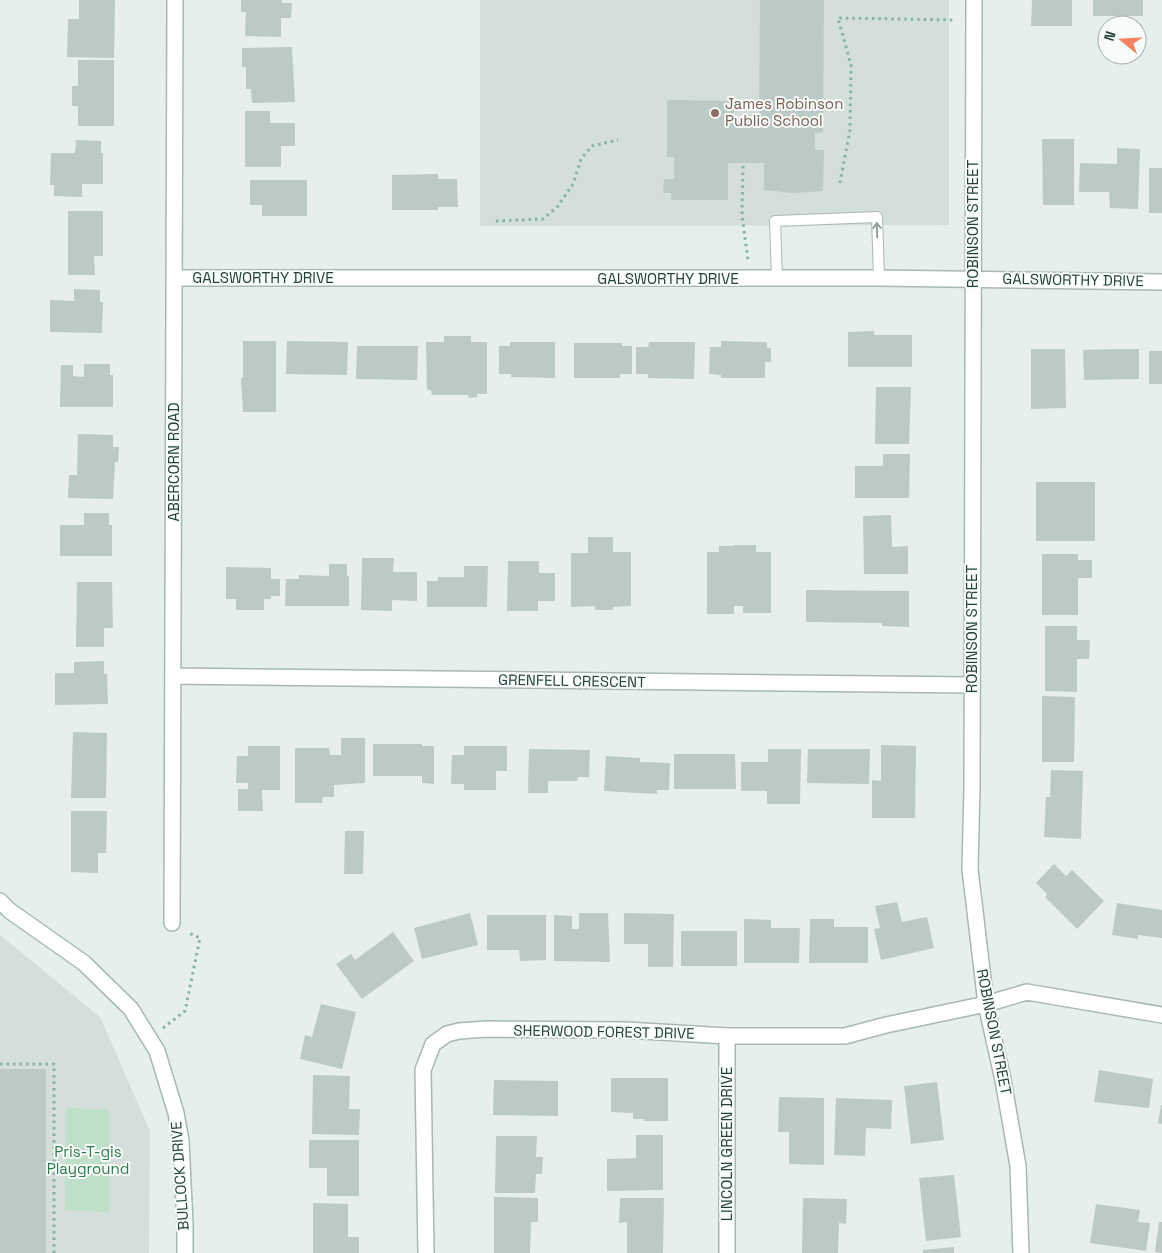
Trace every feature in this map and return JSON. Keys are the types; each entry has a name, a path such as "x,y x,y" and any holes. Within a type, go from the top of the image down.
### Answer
{"street":[{"name":"ABERCORN ROAD","path":"172,923 175,0"},
{"name":"ROBINSON STREET","path":"974,0 972,788 970,869 986,1004 1004,1080 1018,1166 1022,1253"},
{"name":"GALSWORTHY DRIVE","path":"175,278 879,278 1162,282"},
{"name":"GRENFELL CRESCENT","path":"173,676 971,685"},
{"name":"BULLOCK DRIVE","path":"0,901 10,911 84,963 131,1009 157,1051 176,1113 181,1141 185,1253"},
{"name":"SHERWOOD FOREST DRIVE","path":"426,1253 423,1070 433,1044 447,1034 486,1029 626,1030 727,1036 845,1036 886,1024 986,1004 1027,992 1162,1015"},
{"name":"LINCOLN GREEN DRIVE","path":"727,1036 728,1253"}],"lane":[{"path":"777,279 775,221 877,217 879,278"}],"path":[{"path":"840,183 850,130 851,64 838,18 974,20"},
{"path":"496,221 543,219 558,206 573,184 581,159 592,146 618,140"},
{"path":"742,166 742,215 750,279"},
{"path":"149,1039 185,1011 200,938 172,923"},
{"path":"0,1064 54,1064 54,1253"}],"shaded area":[{"name":"James Robinson Public School","path":"480,0 949,0 949,225 480,226"},
{"path":"0,935 100,1017 150,1131 149,1253 0,1253"}],"green space":[{"name":"Pris-T-gis Playground","path":"66,1108 109,1110 110,1212 65,1210"}],"building":[{"path":"79,0 115,0 114,58 67,57 68,19 79,19"},
{"path":"241,0 282,0 282,3 292,3 291,18 281,18 281,37 245,36 246,12 241,12"},
{"path":"760,0 824,0 823,132 815,133 815,150 824,150 823,191 793,193 764,190 764,163 728,163 728,200 671,200 671,193 663,193 664,179 674,179 674,157 667,157 667,100 734,101 734,120 759,119"},
{"path":"1032,0 1072,0 1072,26 1031,26"},
{"path":"1093,0 1143,0 1143,15 1093,16"},
{"path":"292,47 295,102 252,103 251,89 246,89 246,67 242,67 242,48"},
{"path":"78,60 114,60 114,126 78,126 78,106 72,106 72,86 78,86"},
{"path":"245,111 270,111 270,123 295,123 295,146 281,146 281,167 245,167"},
{"path":"1042,139 1074,139 1074,205 1043,205"},
{"path":"76,140 101,141 103,184 82,184 82,197 54,196 54,185 50,185 51,153 75,153"},
{"path":"1117,148 1140,149 1138,209 1110,208 1109,192 1079,192 1080,163 1117,164"},
{"path":"1149,168 1162,168 1162,213 1149,213"},
{"path":"438,174 438,179 457,179 458,207 438,207 438,210 392,210 392,175"},
{"path":"250,180 307,180 307,216 262,216 262,205 250,205"},
{"path":"68,211 103,211 103,256 94,256 95,275 68,275"},
{"path":"74,289 100,290 100,302 103,302 102,333 50,332 50,300 74,301"},
{"path":"874,331 874,335 912,335 912,367 848,367 848,332"},
{"path":"444,336 471,336 471,342 487,342 487,394 477,394 477,397 469,398 468,395 432,395 431,390 427,390 426,342 444,342"},
{"path":"243,341 276,341 276,412 243,412 241,378 243,378"},
{"path":"287,341 348,342 347,375 286,374"},
{"path":"721,341 767,342 767,348 771,348 771,362 765,362 765,378 721,378 721,375 709,374 710,347 721,347"},
{"path":"510,342 555,342 555,378 511,377 511,374 499,374 499,346 510,346"},
{"path":"649,342 695,342 694,379 648,378 648,374 636,374 636,347 648,347"},
{"path":"574,343 622,343 622,346 632,346 632,374 620,374 620,378 574,378"},
{"path":"357,346 418,346 417,380 356,379"},
{"path":"1031,349 1065,349 1066,408 1031,409"},
{"path":"1139,349 1139,379 1084,380 1083,350"},
{"path":"1149,351 1162,351 1162,384 1149,384"},
{"path":"84,364 110,364 110,375 113,375 113,407 60,407 61,365 73,365 73,376 84,377"},
{"path":"876,387 911,387 909,444 875,444"},
{"path":"78,434 113,435 113,447 119,447 118,462 115,462 113,499 68,498 69,475 77,475"},
{"path":"883,454 910,454 909,498 855,498 855,466 883,466"},
{"path":"1036,482 1095,482 1095,541 1036,541"},
{"path":"84,513 109,513 109,525 112,525 112,556 60,556 60,525 84,525"},
{"path":"891,515 892,547 908,546 908,574 864,574 863,516"},
{"path":"588,537 613,537 613,552 631,552 631,606 613,607 613,610 595,610 595,606 571,607 571,553 588,553"},
{"path":"756,545 756,552 771,552 771,613 743,613 743,606 734,606 734,614 707,614 707,552 719,552 719,546"},
{"path":"1042,554 1078,554 1078,560 1092,560 1092,578 1078,578 1078,615 1042,615"},
{"path":"362,558 394,558 393,572 417,572 417,601 392,600 392,611 361,610"},
{"path":"508,561 539,561 539,573 555,573 555,601 538,601 538,611 507,611"},
{"path":"329,564 347,564 349,606 285,606 286,579 299,579 299,575 329,576"},
{"path":"464,566 488,566 487,607 427,607 427,581 438,581 438,577 464,577"},
{"path":"226,567 271,568 271,579 280,579 280,596 271,596 271,599 264,599 264,610 236,610 236,599 226,599"},
{"path":"77,582 112,582 113,628 104,628 104,647 76,647"},
{"path":"806,590 909,591 909,627 882,626 882,623 806,622"},
{"path":"1045,626 1077,626 1077,640 1090,640 1089,659 1077,659 1077,692 1045,691"},
{"path":"104,661 104,674 107,673 108,704 55,705 55,673 74,673 74,662"},
{"path":"1042,696 1075,697 1074,762 1042,762"},
{"path":"73,732 107,733 106,798 71,798"},
{"path":"341,738 365,738 365,783 334,785 334,797 323,797 322,803 295,803 295,748 329,748 330,755 341,755"},
{"path":"373,744 422,744 422,746 434,746 434,784 422,783 422,776 373,776"},
{"path":"881,745 916,746 915,818 872,818 872,780 881,781"},
{"path":"248,746 280,746 280,790 262,790 263,811 238,811 238,789 248,789 248,783 236,783 237,756 248,756"},
{"path":"464,746 507,746 507,771 496,771 496,790 464,790 464,784 451,784 452,755 464,755"},
{"path":"529,749 590,750 589,777 578,777 577,781 548,781 548,793 528,793"},
{"path":"768,749 801,749 800,804 767,804 767,791 741,791 741,762 768,762"},
{"path":"808,749 870,749 869,784 807,783"},
{"path":"674,754 735,754 736,789 674,789"},
{"path":"606,756 640,758 640,762 670,763 669,790 657,790 657,794 604,791"},
{"path":"1051,770 1083,771 1081,839 1044,837 1046,797 1050,797"},
{"path":"71,811 107,811 106,853 98,853 98,873 71,872"},
{"path":"345,831 364,831 363,874 344,874"},
{"path":"1054,864 1066,876 1072,870 1104,901 1077,929 1045,897 1047,894 1036,883"},
{"path":"897,902 902,922 927,917 934,948 881,960 874,929 880,928 875,906"},
{"path":"1117,903 1162,910 1162,938 1138,935 1138,939 1112,935"},
{"path":"470,913 478,945 422,959 414,928"},
{"path":"579,913 608,913 610,962 554,961 554,915 572,916 572,929 579,929"},
{"path":"624,913 674,914 673,967 648,967 648,944 624,944"},
{"path":"487,915 546,915 546,960 520,961 519,950 487,950"},
{"path":"744,919 771,920 771,928 800,928 799,963 744,963"},
{"path":"810,919 834,919 834,927 868,927 868,963 809,963"},
{"path":"681,931 737,931 737,966 681,966"},
{"path":"393,932 414,961 362,999 336,964 351,954 355,960"},
{"path":"321,1004 356,1012 342,1069 300,1059 305,1035 312,1037"},
{"path":"0,1069 46,1069 46,1253 0,1253"},
{"path":"1099,1070 1153,1079 1149,1108 1094,1102"},
{"path":"313,1075 350,1076 349,1109 360,1109 359,1135 312,1134"},
{"path":"611,1078 668,1078 668,1121 644,1121 644,1119 633,1119 633,1113 611,1112"},
{"path":"494,1080 558,1081 558,1116 493,1115"},
{"path":"937,1082 944,1140 911,1144 904,1086"},
{"path":"779,1097 824,1098 824,1165 789,1164 789,1132 778,1132"},
{"path":"836,1098 892,1100 891,1129 866,1128 865,1156 834,1155"},
{"path":"1162,1105 1162,1124 1158,1123"},
{"path":"636,1135 663,1135 663,1190 607,1191 607,1159 636,1158"},
{"path":"496,1136 537,1136 536,1157 543,1157 542,1174 536,1174 535,1193 495,1193"},
{"path":"309,1140 359,1140 359,1196 327,1196 327,1168 309,1168"},
{"path":"954,1175 961,1237 926,1241 919,1178"},
{"path":"494,1197 538,1198 538,1222 531,1222 530,1253 494,1253"},
{"path":"620,1198 664,1198 663,1253 627,1253 627,1222 619,1223"},
{"path":"803,1198 847,1199 846,1224 839,1223 838,1253 802,1253"},
{"path":"313,1203 348,1204 348,1237 359,1237 359,1253 313,1253"},
{"path":"1096,1204 1140,1210 1138,1222 1150,1223 1146,1251 1090,1243"},
{"path":"1159,1222 1162,1222 1162,1253 1155,1252"},
{"path":"954,1247 954,1253 923,1253 923,1250"}],"place":[{"name":"James Robinson Public School","path":"715,113"}]}
